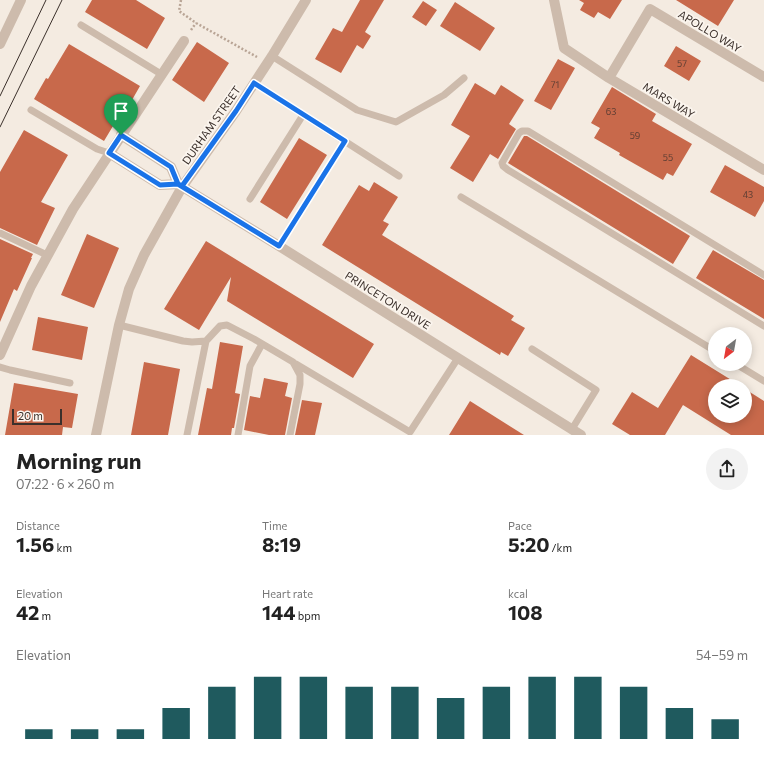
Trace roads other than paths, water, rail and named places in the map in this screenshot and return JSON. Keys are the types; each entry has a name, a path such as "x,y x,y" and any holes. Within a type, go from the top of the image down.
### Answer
{"street":[{"path":"0,44 21,0"},
{"name":"DURHAM STREET","path":"96,435 119,325 129,290 144,255 180,185 236,111 306,0"},
{"name":"MARS WAY","path":"554,0 564,48 609,78 764,170"},
{"name":"APOLLO WAY","path":"609,78 650,9 764,77"},
{"path":"0,354 47,255 73,209 184,41"},
{"path":"109,153 160,185 180,185 171,167 121,135"},
{"name":"PRINCETON DRIVE","path":"180,185 577,432"}],"lane":[{"path":"81,25 161,74"},
{"path":"270,59 357,110 396,122 444,95 464,78"},
{"path":"254,83 399,176"},
{"path":"31,110 97,149 109,153"},
{"path":"250,199 303,115"},
{"path":"764,274 528,131 522,131 520,133 502,163 508,170 764,326"},
{"path":"279,246 345,141"},
{"path":"461,197 708,347"},
{"path":"0,233 47,255"},
{"path":"119,325 183,341 206,341"},
{"path":"187,435 206,341 220,326 227,325 262,344 413,434 458,358"},
{"path":"238,435 250,366 262,344"},
{"path":"532,349 596,390 577,432"},
{"path":"290,435 300,380 298,369 293,362"},
{"path":"0,367 70,383"},
{"path":"748,371 764,381"}],"tram line":[{"path":"0,96 46,0"},
{"path":"0,127 62,0"}]}
